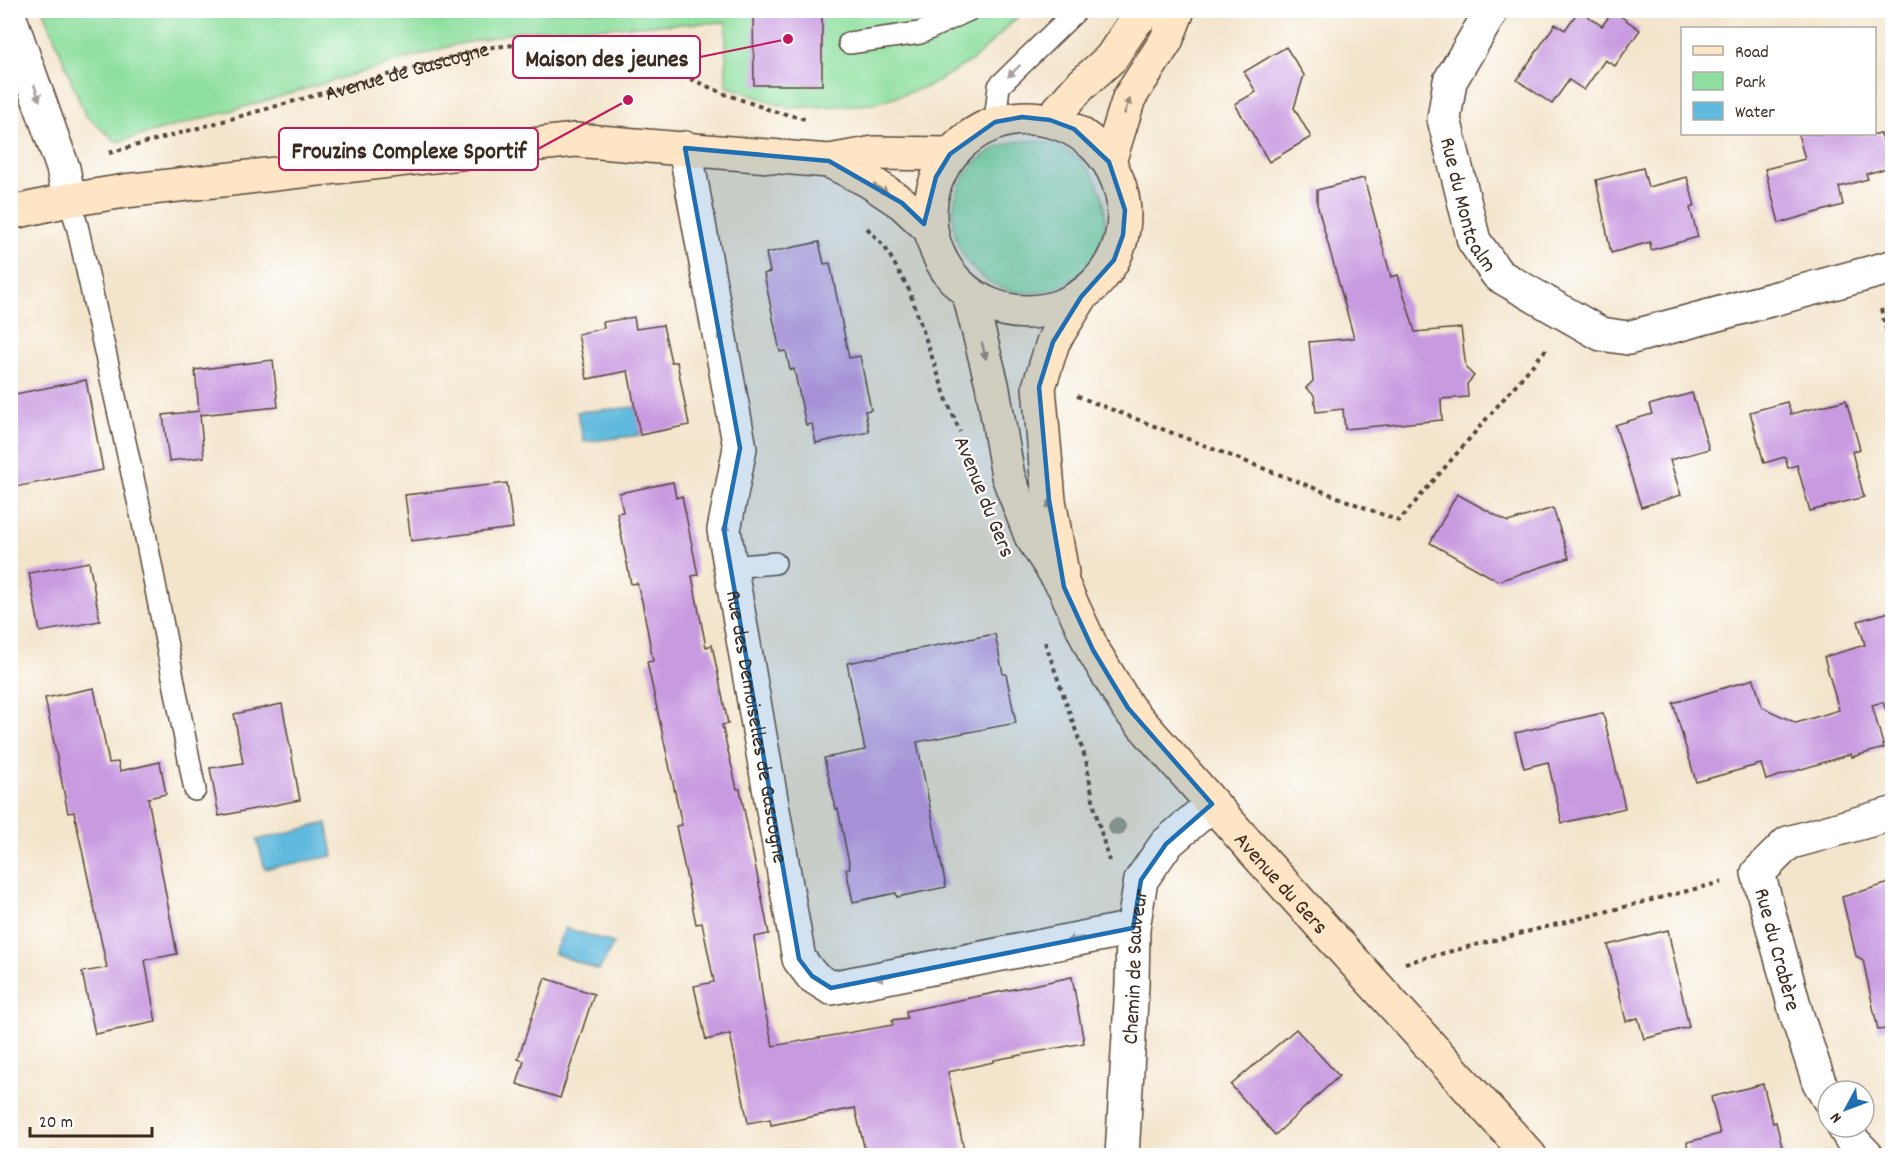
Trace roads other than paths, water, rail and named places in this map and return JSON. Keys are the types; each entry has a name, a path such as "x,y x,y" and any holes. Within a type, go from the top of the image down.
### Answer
{"main road":[{"path":"1050,120 1080,86 1110,58 1135,22 1147,10"},
{"path":"1109,162 1129,98 1166,40 1178,10"},
{"path":"1022,117 1050,120 1074,129 1093,143 1109,162 1120,185 1125,210 1123,235 1110,266 1100,280 1081,297 1054,309 1025,313 995,308 969,294 950,276 937,254 930,229 930,202 936,177 950,154 970,135 994,122 1022,117"},
{"path":"10,213 125,191 575,140 829,161 874,153 950,154"},
{"path":"829,161 869,181 902,203 930,229"},
{"name":"Avenue du Gers","path":"969,294 992,384 1008,476 1031,536 1064,587 1093,650 1128,708 1530,1155"},
{"name":"Avenue du Gers","path":"1064,587 1049,500 1039,387 1053,342 1081,297"}],"street":[{"name":"Rue du Montcalm","path":"1492,10 1450,81 1444,119 1474,242 1498,275 1601,334 1628,338 1882,270"},
{"path":"10,18 63,168 69,200"},
{"name":"Rue des Demoiselles de Gascogne","path":"684,148 741,448 724,530 799,959 812,976 831,988 1133,928"},
{"name":"Chemin de Sauveur","path":"1122,1155 1133,928 1142,880 1166,844 1212,804"},
{"name":"Rue du Crabère","path":"1818,1079 1797,1016 1758,873 1788,843 1893,814"},
{"path":"1851,1139 1867,1155"}],"lane":[{"path":"849,43 920,33 969,10"},
{"path":"994,122 999,86 1077,10"},
{"path":"69,200 77,225 143,523 195,790"},
{"path":"731,567 775,563"}],"water":[{"path":"635,407 640,435 584,442 577,412"},
{"path":"327,823 333,856 265,869 257,840"},
{"path":"565,928 614,943 599,970 554,953"}],"place":[{"name":"Maison des jeunes","path":"788,39"},
{"name":"Frouzins Complexe Sportif","path":"628,100"}]}
